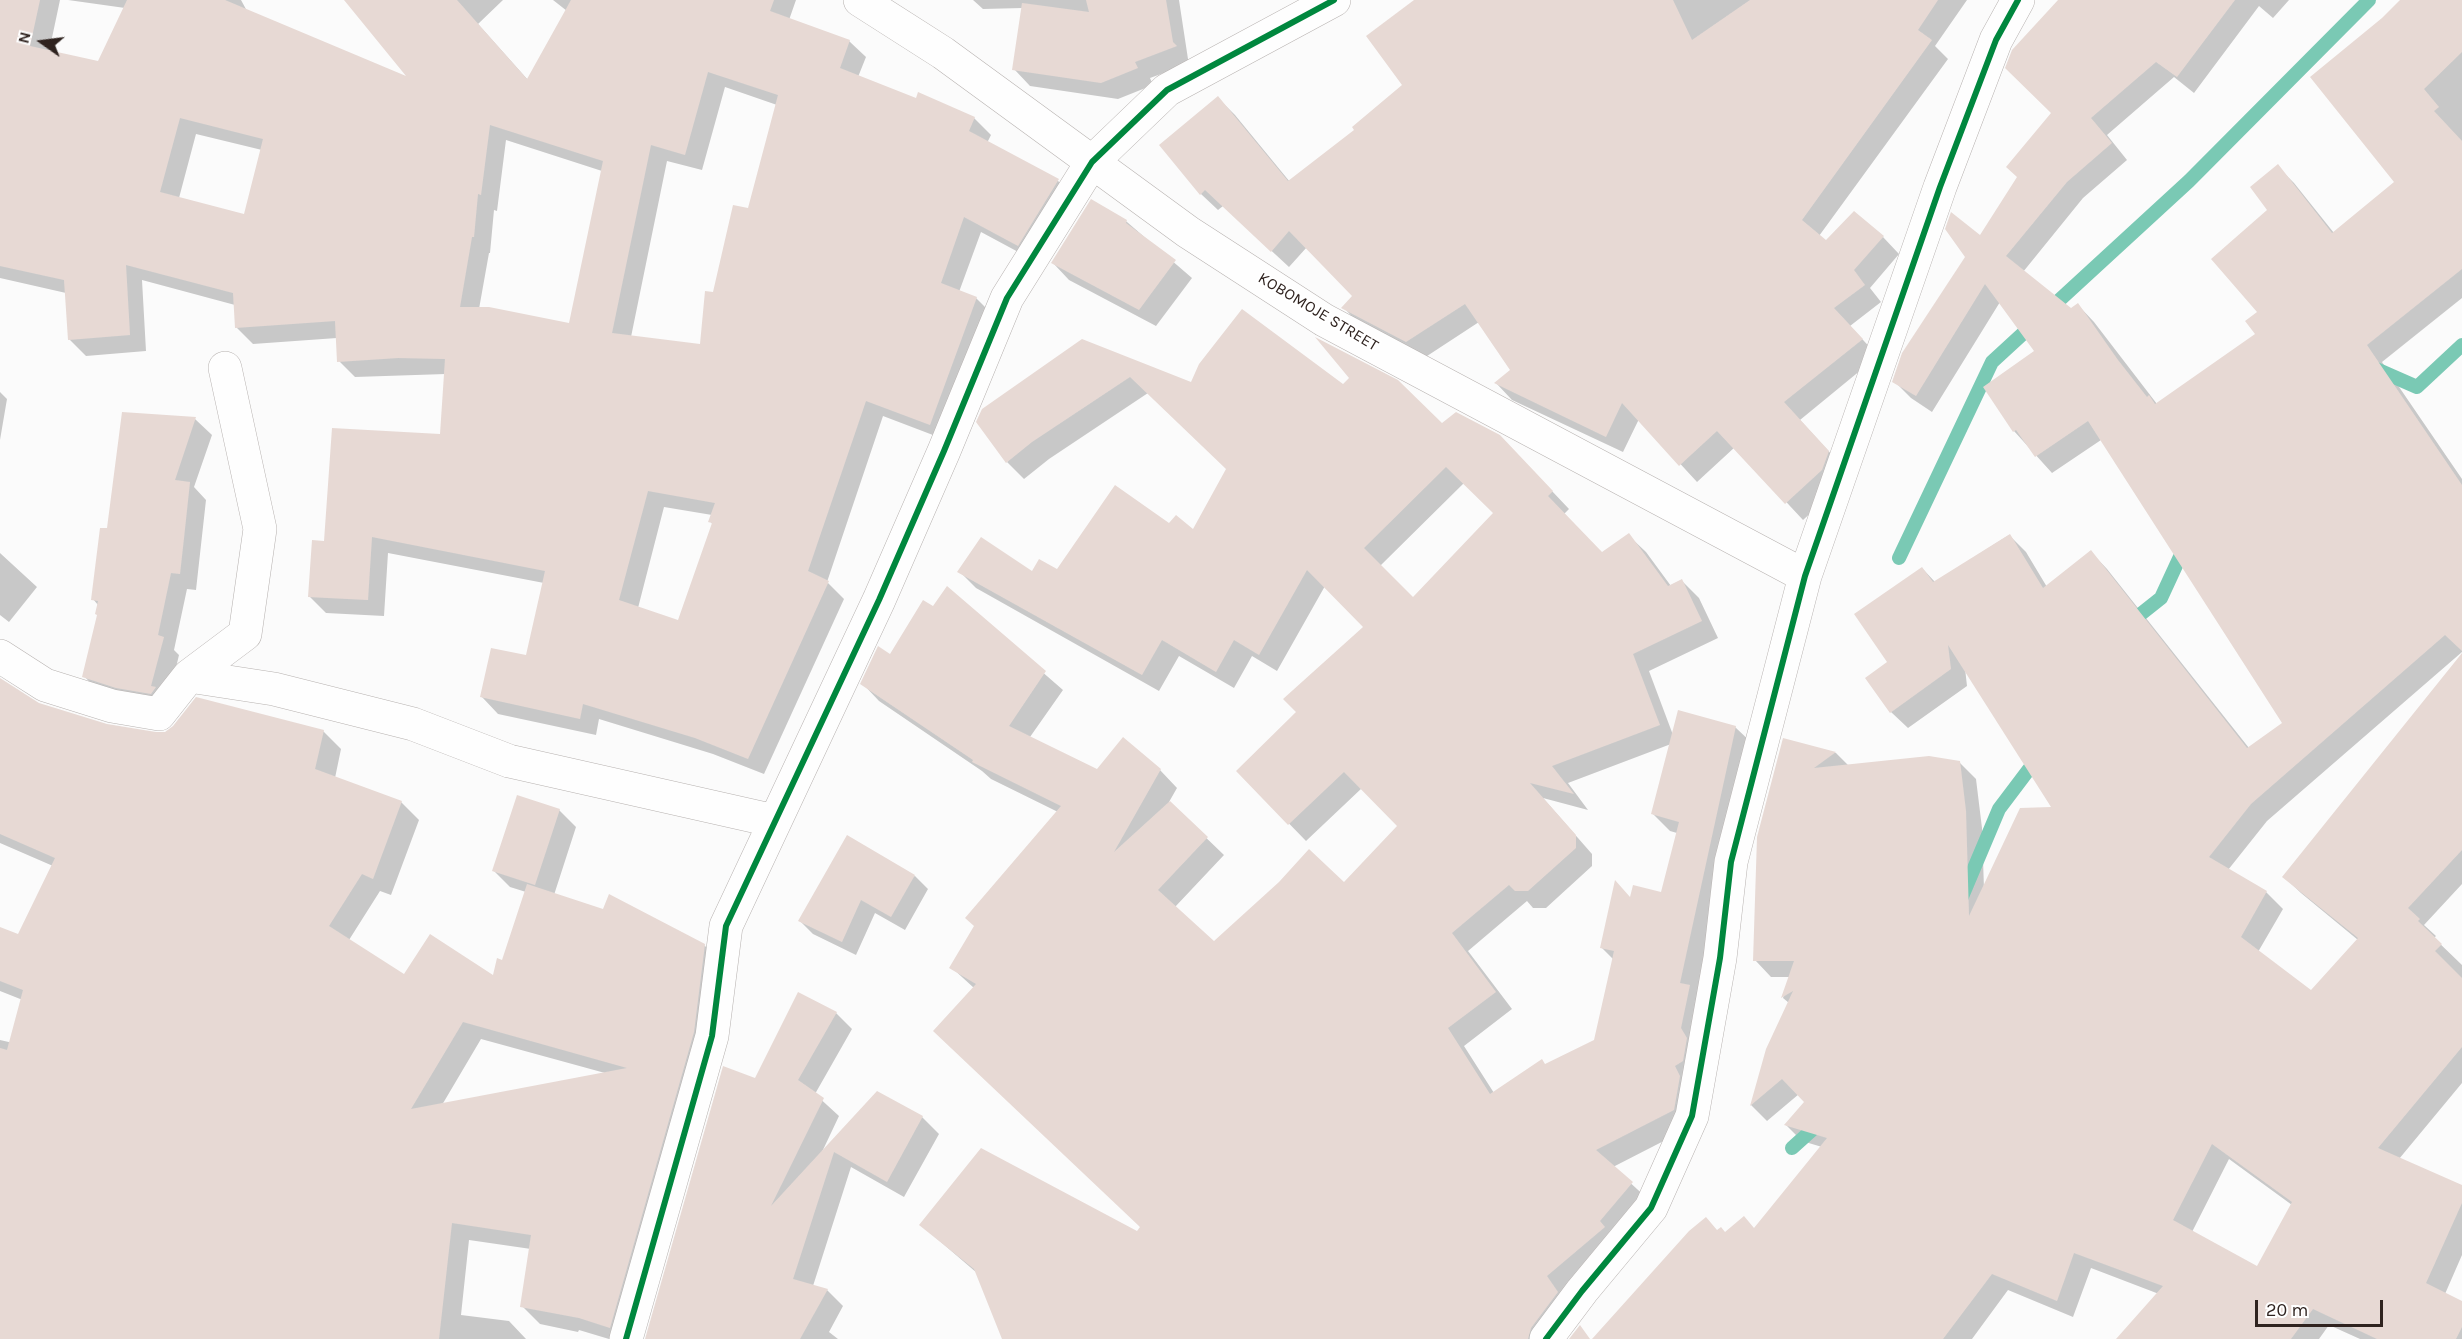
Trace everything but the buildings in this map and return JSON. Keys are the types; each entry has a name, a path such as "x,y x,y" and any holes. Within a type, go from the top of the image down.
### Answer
{"street":[{"name":"KOBOMOJE STREET","path":"860,0 944,53 1188,232 1324,320 1805,576"},
{"path":"626,1339 712,1036 726,926 879,600 1007,298 1092,162 1167,90 1334,0"},
{"path":"1546,1339 1582,1291 1651,1208 1692,1116 1720,958 1731,862 1805,576 1940,187 1996,40 2019,0"},
{"path":"0,656 45,685 112,706 159,714 189,676 245,634 260,529 225,368"},
{"path":"189,676 297,695 413,724 509,761 775,821"}],"waterway":[{"path":"1899,558 1992,362 2189,181 2369,0"},
{"path":"2371,374 2376,369 2417,387 2462,345"},
{"path":"2127,625 2161,598 2185,546"},
{"path":"1961,899 1999,809 2039,756"},
{"path":"1792,1148 1822,1121"}],"cycle path":[{"path":"626,1339 712,1036 726,926 879,600 1007,298 1092,162 1167,90 1334,0"},
{"path":"1546,1339 1582,1291 1651,1208 1692,1116 1720,958 1731,862 1805,576 1940,187 1996,40 2018,0"}]}
